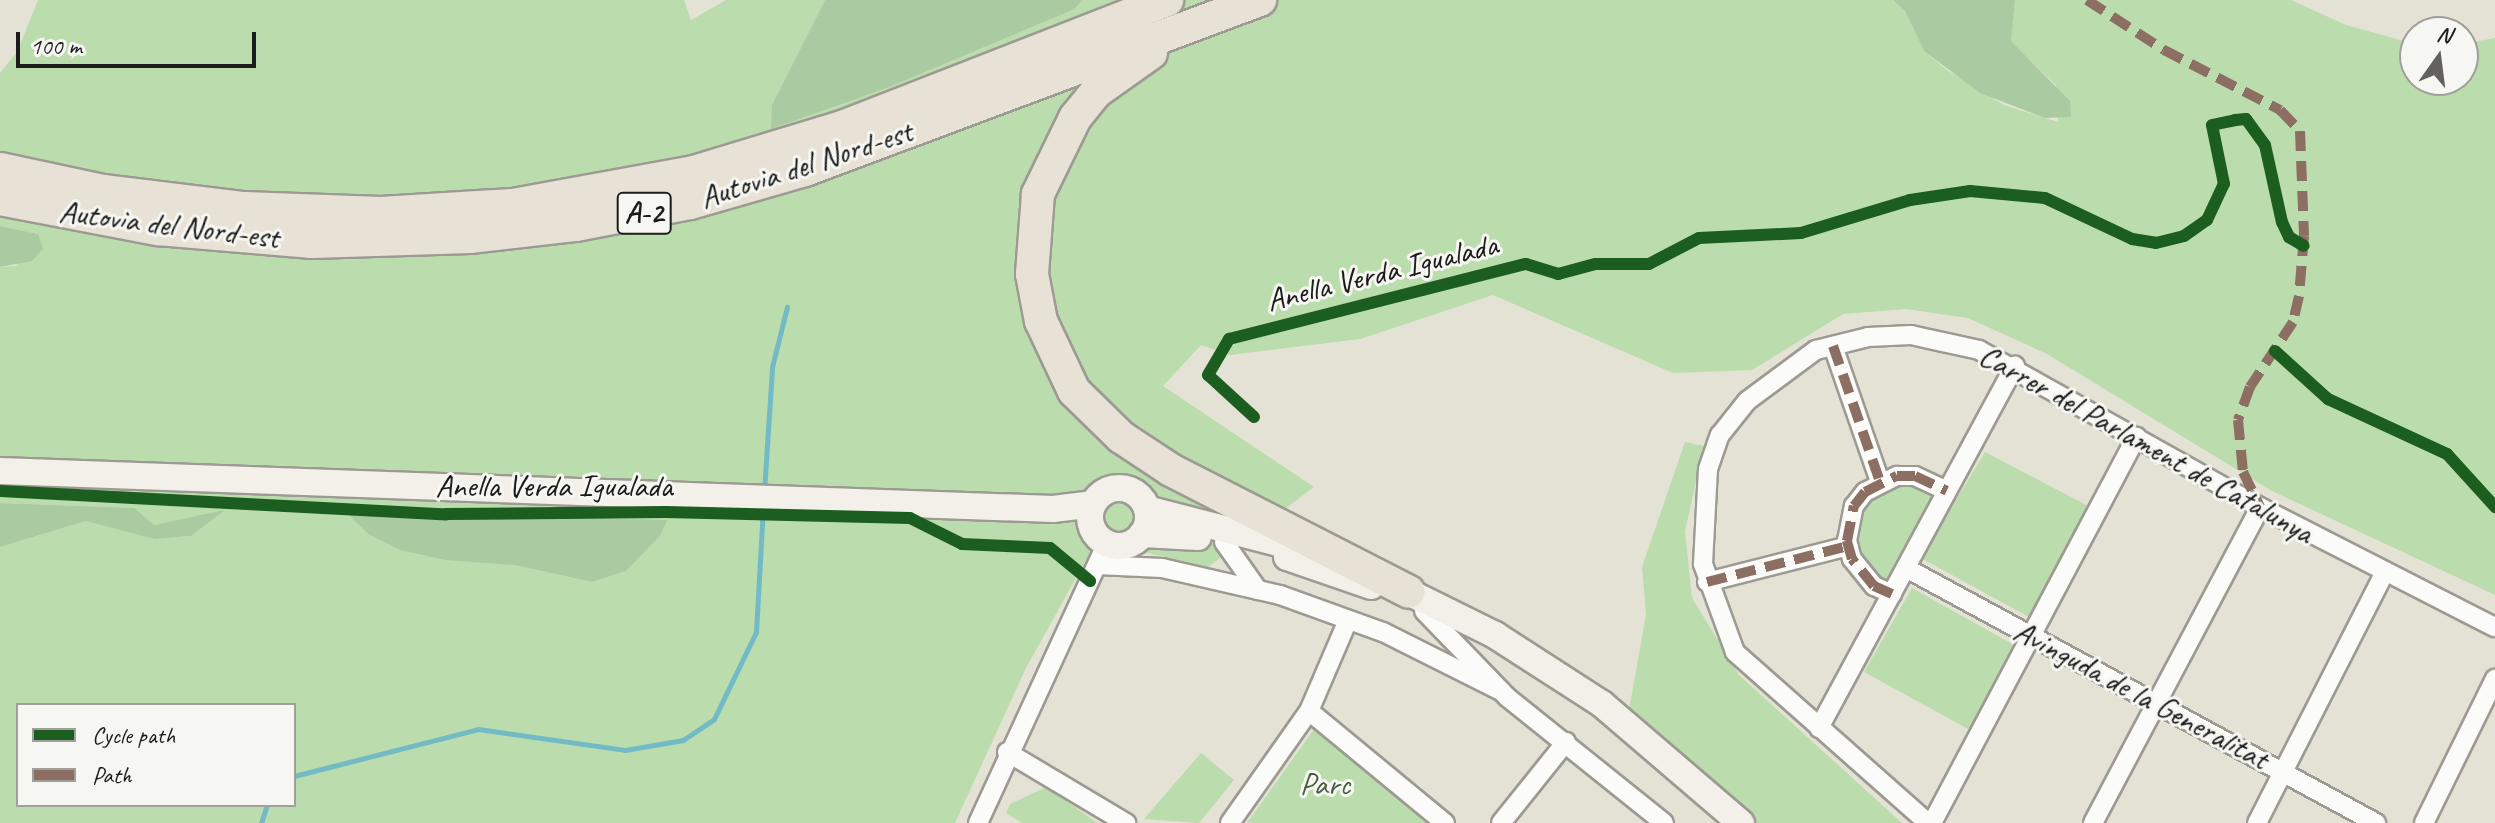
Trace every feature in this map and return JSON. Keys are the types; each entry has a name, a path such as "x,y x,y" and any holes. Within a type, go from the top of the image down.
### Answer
{"highway":[{"name":"Autovia del Nord-est","path":"4,176 163,199 312,212 513,205 694,172 827,131 1167,0"},
{"name":"Autovia del Nord-est","path":"4,176 158,229 312,242 470,237 576,225 690,203 805,170 1258,1"},
{"path":"1258,1 1124,69 1075,118 1038,194 1031,235 1041,321 1074,391 1121,437 1171,470 1416,601"}],"street":[{"name":"Carrer del Parlament de Catalunya","path":"1930,823 1735,652 1707,582 1703,511 1708,469 1720,435 1747,401 1777,374 1816,350 1911,335 1979,350 2015,366 2260,507 2495,627"},
{"path":"1833,346 1880,482"},
{"path":"1819,728 2015,366"},
{"path":"1930,823 2136,437"},
{"path":"0,471 898,501 1091,513"},
{"path":"1892,594 1861,574 1848,546 1854,506 1880,482 1915,476 1947,491"},
{"path":"978,823 1007,752 1103,554 1091,513 1104,491 1121,488 1137,494 1144,521 1130,544 1103,554"},
{"path":"2093,823 2260,507"},
{"path":"1144,521 1315,553 1495,635 1602,704 1741,823"},
{"path":"1144,521 1185,534 1313,564 1416,601 1497,647 1577,700 1723,823"},
{"path":"1224,542 1258,590"},
{"path":"1707,582 1848,546"},
{"path":"1103,554 1258,590 1348,620 1499,690"},
{"name":"Avinguda de la Generalitat","path":"1906,568 2376,823"},
{"path":"2257,823 2385,572"},
{"path":"1416,601 1499,690 1664,823"},
{"path":"1230,823 1309,711 1348,620"},
{"path":"2424,823 2495,679"},
{"path":"1309,711 1445,823"},
{"path":"1501,823 1566,742"},
{"path":"1007,752 1126,823"}],"green space":[{"path":"38,0 684,0 691,20 726,0 825,0 778,93 892,86 1075,9 1082,0 1893,0 1905,11 1924,51 1947,70 2004,105 2058,122 2056,85 2010,41 2015,0 2291,0 2346,25 2399,40 2399,96 2479,96 2479,41 2495,38 2495,595 2272,491 2047,354 1968,318 1906,309 1843,314 1752,370 1673,373 1493,295 1360,339 1230,355 1201,345 1163,386 1314,487 1208,567 1139,551 1129,555 1091,551 1026,668 955,823 0,823 0,547 86,521 167,538 191,536 223,511 154,525 135,508 0,503 0,267 16,266 38,234 0,226 0,73 17,52","holes":["348,513 666,521 660,536 626,571 592,582 514,565 400,550 368,534"]},
{"path":"825,0 1082,0 1075,9 892,86 771,129 772,105"},
{"path":"1893,0 2015,0 2011,41 2070,101 2071,117 2045,118 1980,93 1924,51 1905,11"},
{"path":"0,226 38,234 43,249 32,261 0,267"},
{"path":"1685,442 1704,446 1685,531 1692,598 1739,675 1902,823 1755,823 1629,710 1646,615 1642,567"},
{"path":"1985,452 2090,507 2029,617 1921,558"},
{"path":"1880,482 1939,485 1884,590 1861,574 1848,523"},
{"path":"0,503 135,508 154,525 225,510 191,536 155,539 86,521 0,547"},
{"path":"347,513 667,520 660,536 626,571 592,582 514,565 445,560 400,550 368,534"},
{"path":"1912,588 2014,645 1970,730 1864,672"},
{"name":"Parc","path":"1315,728 1433,823 1247,823"},
{"path":"1201,753 1234,780 1199,823 1144,819"},
{"path":"1047,787 1097,823 1022,823 1006,813 1010,804"}],"waterway":[{"path":"764,492 772,367 787,307"},
{"path":"296,775 478,729 625,750 683,740 714,719 756,632 763,506"},
{"path":"261,823 266,807"}],"marked path":[{"path":"2087,0 2164,50 2280,110 2300,131 2304,236 2299,296 2293,322 2250,387 2238,420 2243,472 2260,507"},
{"path":"1833,346 1880,482"},
{"path":"1892,594 1874,586 1852,559 1847,541 1854,506 1865,492 1897,476 1915,476 1947,491"},
{"path":"1707,582 1848,546"}],"cycle path":[{"name":"Anella Verda Igualada","path":"1254,417 1208,375 1229,339 1526,264 1558,274 1596,264 1649,264 1699,238 1801,233 1910,200 1970,191 2045,198 2132,239 2156,243 2184,236 2207,220 2224,184 2212,125 2235,120 2246,119 2265,145 2282,222 2289,237 2304,246"},
{"path":"2275,351 2328,399 2447,454 2495,507"},
{"name":"Anella Verda Igualada","path":"0,491 446,514 666,512 910,518 962,544 1050,548 1090,581"}]}
